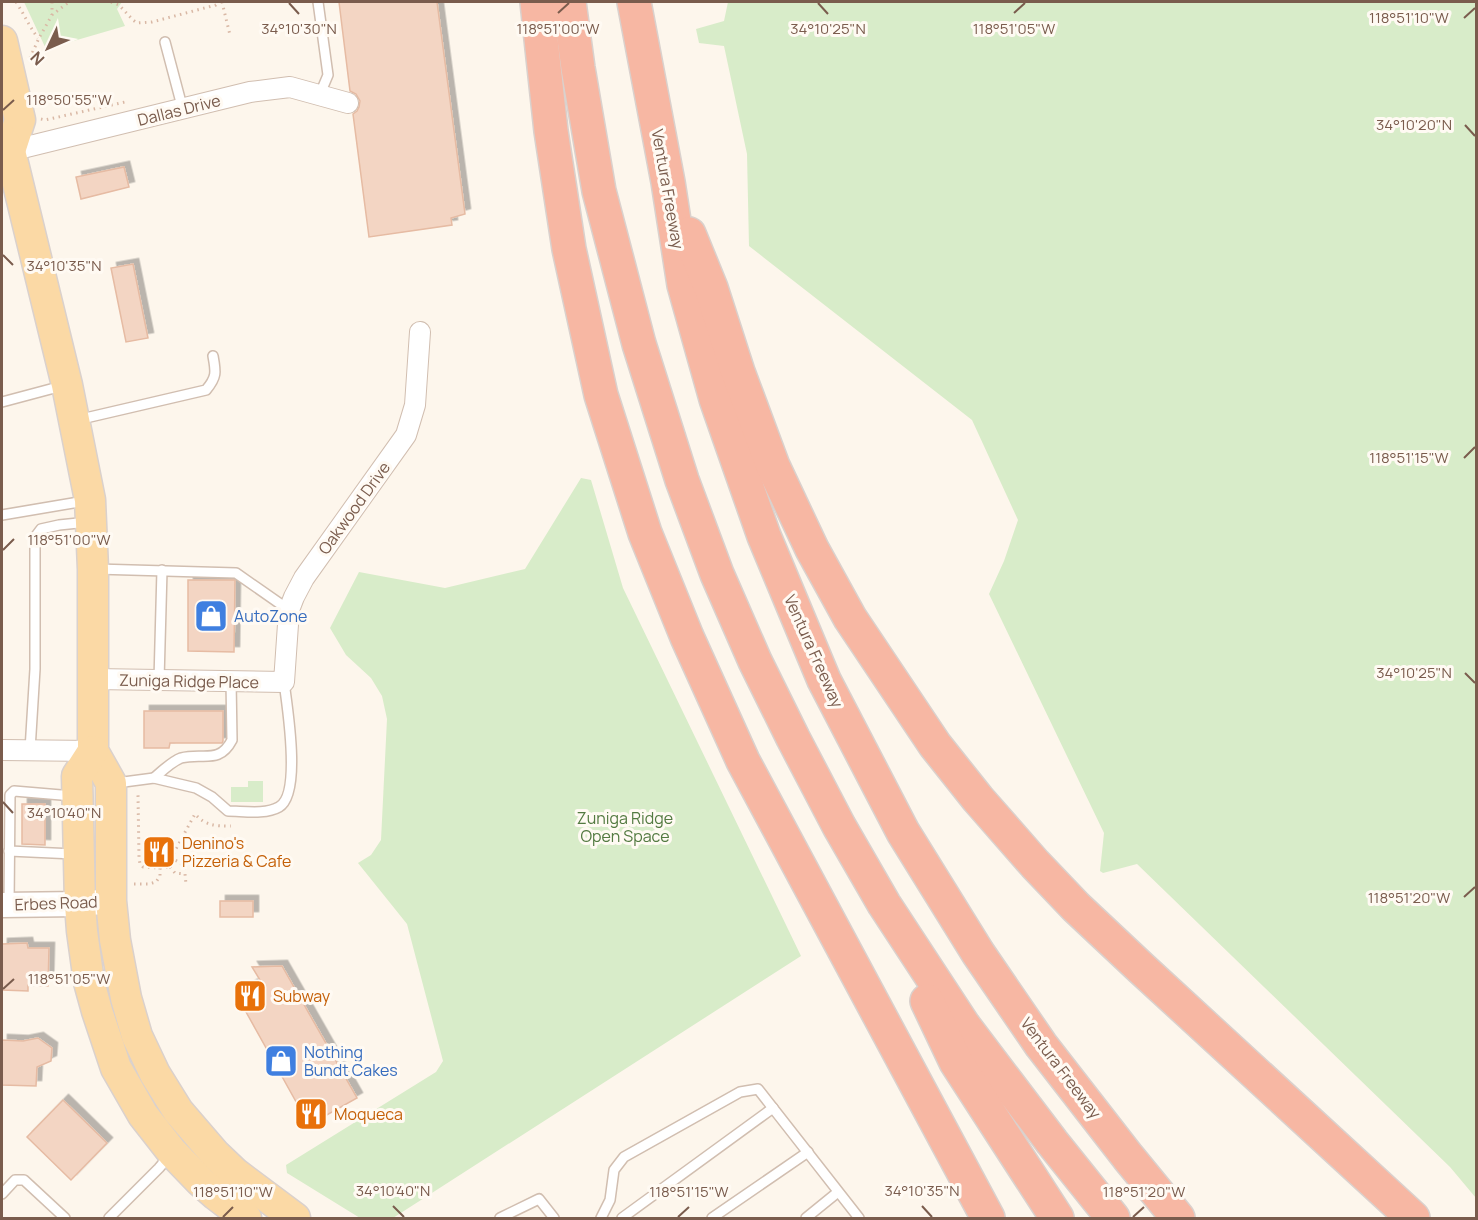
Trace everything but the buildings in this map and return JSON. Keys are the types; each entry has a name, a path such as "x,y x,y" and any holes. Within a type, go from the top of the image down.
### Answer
{"highway":[{"path":"537,2 551,131 569,249 601,395 645,533 687,637 743,761 988,1218"},
{"path":"569,2 599,191 639,344 682,480 717,574 755,661 839,825 884,904 964,1026 1113,1218"},
{"name":"Ventura Freeway","path":"634,2 668,182 684,285 716,399 764,537 824,680 903,832 978,953 1041,1045 1178,1218"},
{"path":"668,182 711,288 738,372 773,466 812,549 850,618 935,745 992,815 1076,907 1413,1218"},
{"path":"884,904 916,978 957,1062 1057,1218"}],"main road":[{"path":"2,41 20,120 6,145 67,385 91,511 93,751 111,783 111,901 115,940 126,998 137,1036 155,1074 178,1111 184,1142 216,1195 246,1218"},
{"path":"93,751 78,776 80,904 89,982 116,1068 143,1115 184,1142 215,1154 235,1173 295,1218"}],"street":[{"name":"Dallas Drive","path":"6,145 183,110 250,92 275,88 290,87 348,103"},
{"name":"Oakwood Drive","path":"284,682 289,610 294,597 304,578 406,435 415,405 420,332"},
{"name":"Zuniga Ridge Place","path":"94,679 284,682"},
{"path":"2,750 93,751"},
{"name":"Erbes Road","path":"5,905 80,904 111,901"}],"lane":[{"path":"318,2 328,75 320,94"},
{"path":"165,42 183,110"},
{"path":"75,420 206,390 213,382 216,370 213,356"},
{"path":"2,402 67,385"},
{"path":"2,515 56,504 91,511"},
{"path":"30,750 35,669 35,537 41,529 58,525 91,511"},
{"path":"93,569 237,573 289,610"},
{"path":"159,680 162,570"},
{"path":"154,778 171,763 182,758 217,756 228,748 232,740 231,681"},
{"path":"111,783 154,778 196,788 212,797 228,811 266,811 279,807 286,800 290,788 291,743 284,682"},
{"path":"5,905 11,792 78,797"},
{"path":"9,851 79,854"},
{"path":"601,1218 610,1200 614,1170 624,1157 740,1092 759,1089 859,1218"},
{"path":"622,1218 773,1108"},
{"path":"109,1218 184,1142"},
{"path":"712,1218 808,1152"},
{"path":"2,1194 15,1180 24,1180 65,1218"},
{"path":"806,1218 838,1192"},
{"path":"500,1218 538,1199 554,1218"}],"path":[{"path":"16,2 29,26 39,38"},
{"path":"51,2 52,15"},
{"path":"29,61 52,15 69,2"},
{"path":"111,2 119,5 132,20 137,22 152,22 220,2 230,35"},
{"path":"39,119 45,120 133,101"},
{"path":"138,795 140,864 143,867 171,867"},
{"path":"185,874 176,873 170,862 195,814 213,826 231,826"},
{"path":"170,862 175,860 185,868 186,884"},
{"path":"138,884 156,882 160,876 159,868"}],"green space":[{"path":"24,2 122,2 117,9 125,26 46,49"},
{"path":"728,2 1476,2 1476,1198 1450,1167 1137,864 1103,873 1100,871 1104,833 989,594 1004,561 1018,520 972,420 749,246 747,154 724,46 699,43 696,29 724,21"},
{"name":"Zuniga Ridge Open Space","path":"581,478 591,480 623,588 801,956 393,1218 360,1218 287,1173 286,1165 436,1072 443,1061 407,924 358,863 371,855 381,840 387,719 382,696 371,678 346,655 330,628 359,572 445,588 525,569"},
{"path":"248,781 263,781 263,802 231,802 231,787 248,787"}],"place":[{"name":"AutoZone","path":"211,616"},
{"name":"Denino's Pizzeria & Cafe","path":"159,852"},
{"name":"Subway","path":"250,996"},
{"name":"Nothing Bundt Cakes","path":"281,1061"},
{"name":"Moqueca","path":"311,1114"}]}
